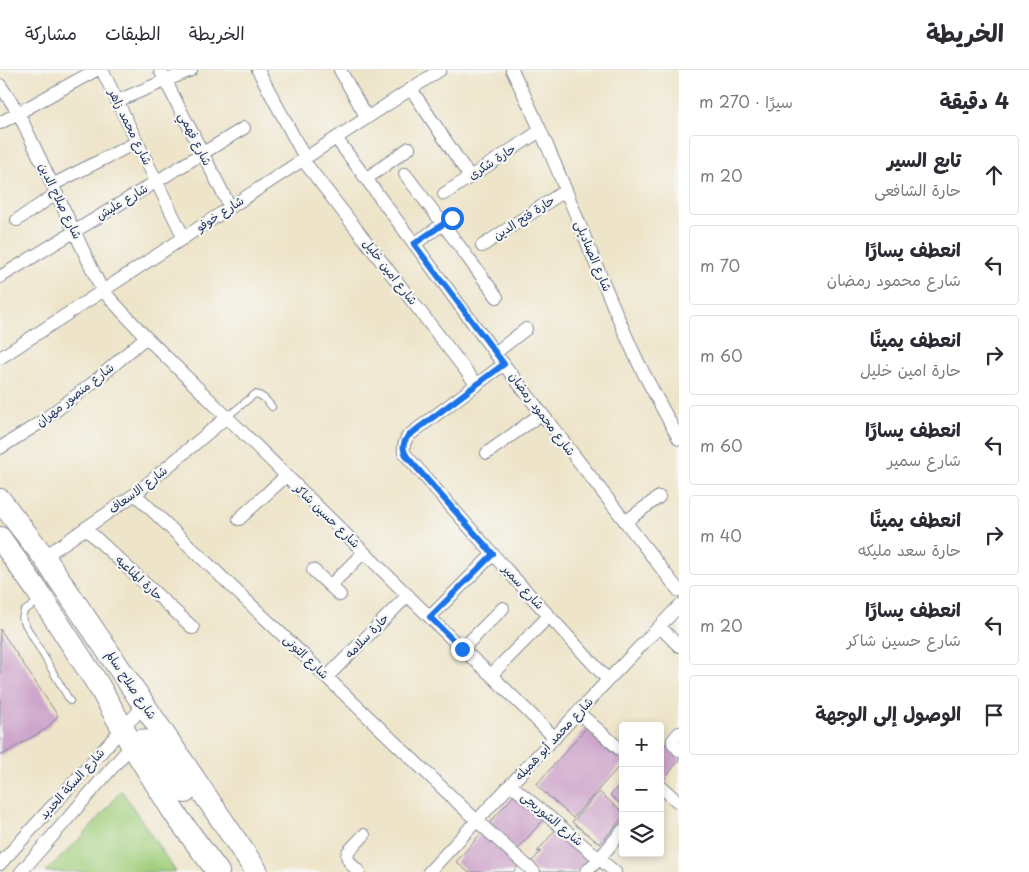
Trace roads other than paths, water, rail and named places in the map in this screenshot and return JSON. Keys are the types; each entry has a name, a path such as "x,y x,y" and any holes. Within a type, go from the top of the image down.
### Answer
{"highway":[{"name":"شارع صلاح سالم","path":"0,500 44,557 257,872"},
{"path":"0,538 99,686 127,737 176,814 218,872"},
{"path":"127,737 138,741 147,741 206,823 220,835 234,839"}],"street":[{"path":"0,123 96,70"},
{"name":"شارع محمد زاهر","path":"102,70 184,238"},
{"path":"117,101 163,76 191,70"},
{"name":"شارع امين خليل","path":"258,70 304,159 477,385"},
{"path":"340,70 367,118"},
{"name":"شارع خوفو","path":"0,358 438,70"},
{"name":"شارع الصناديلى","path":"512,70 540,130 639,362 679,439"},
{"name":"شارع فهمي","path":"163,76 230,207"},
{"name":"شارع صلاح الدين","path":"0,85 18,112 102,290"},
{"path":"411,89 470,176"},
{"name":"شارع عليش","path":"0,276 244,128"},
{"name":"حارة شكرى","path":"444,194 540,130"},
{"name":"شارع محمود رمضان","path":"336,138 541,414 679,591"},
{"path":"17,220 54,189 137,142"},
{"path":"366,179 409,148"},
{"path":"405,174 448,221 497,297"},
{"name":"حارة فتح الدين","path":"482,246 566,190"},
{"path":"414,244 448,221"},
{"name":"شارع حسين شاكر","path":"102,290 146,337 286,476 555,738"},
{"path":"495,353 526,329"},
{"name":"شارع منصور مهران","path":"0,448 38,424 94,382 146,337"},
{"path":"477,385 504,364"},
{"name":"شارع سمير","path":"477,385 408,436 404,441 404,453 608,680"},
{"path":"487,453 541,414"},
{"name":"شارع الاسعاف","path":"44,557 135,494 228,417"},
{"path":"239,519 286,476"},
{"name":"شارع التونى","path":"135,494 477,821 534,872"},
{"path":"625,522 659,497"},
{"name":"حارة المناعيه","path":"85,528 193,628"},
{"path":"313,570 335,590 364,552"},
{"path":"430,617 493,554"},
{"name":"حارة سلامه","path":"327,677 408,594"},
{"name":"شارع محمد أبو هميله","path":"429,872 679,606"},
{"path":"462,649 504,608"},
{"path":"490,675 549,616"},
{"path":"660,627 679,646"},
{"name":"شارع السكة الحديد","path":"0,864 127,737 145,705"},
{"path":"578,712 619,748"},
{"path":"21,872 127,737"},
{"name":"شارع الشوربجى","path":"511,785 615,872"},
{"path":"664,790 677,801"},
{"path":"359,872 347,859 346,855 364,835"},
{"path":"586,872 619,835"}],"lane":[{"path":"228,417 255,394 262,397 272,407"},
{"path":"42,599 24,611 22,618 70,701"}]}
